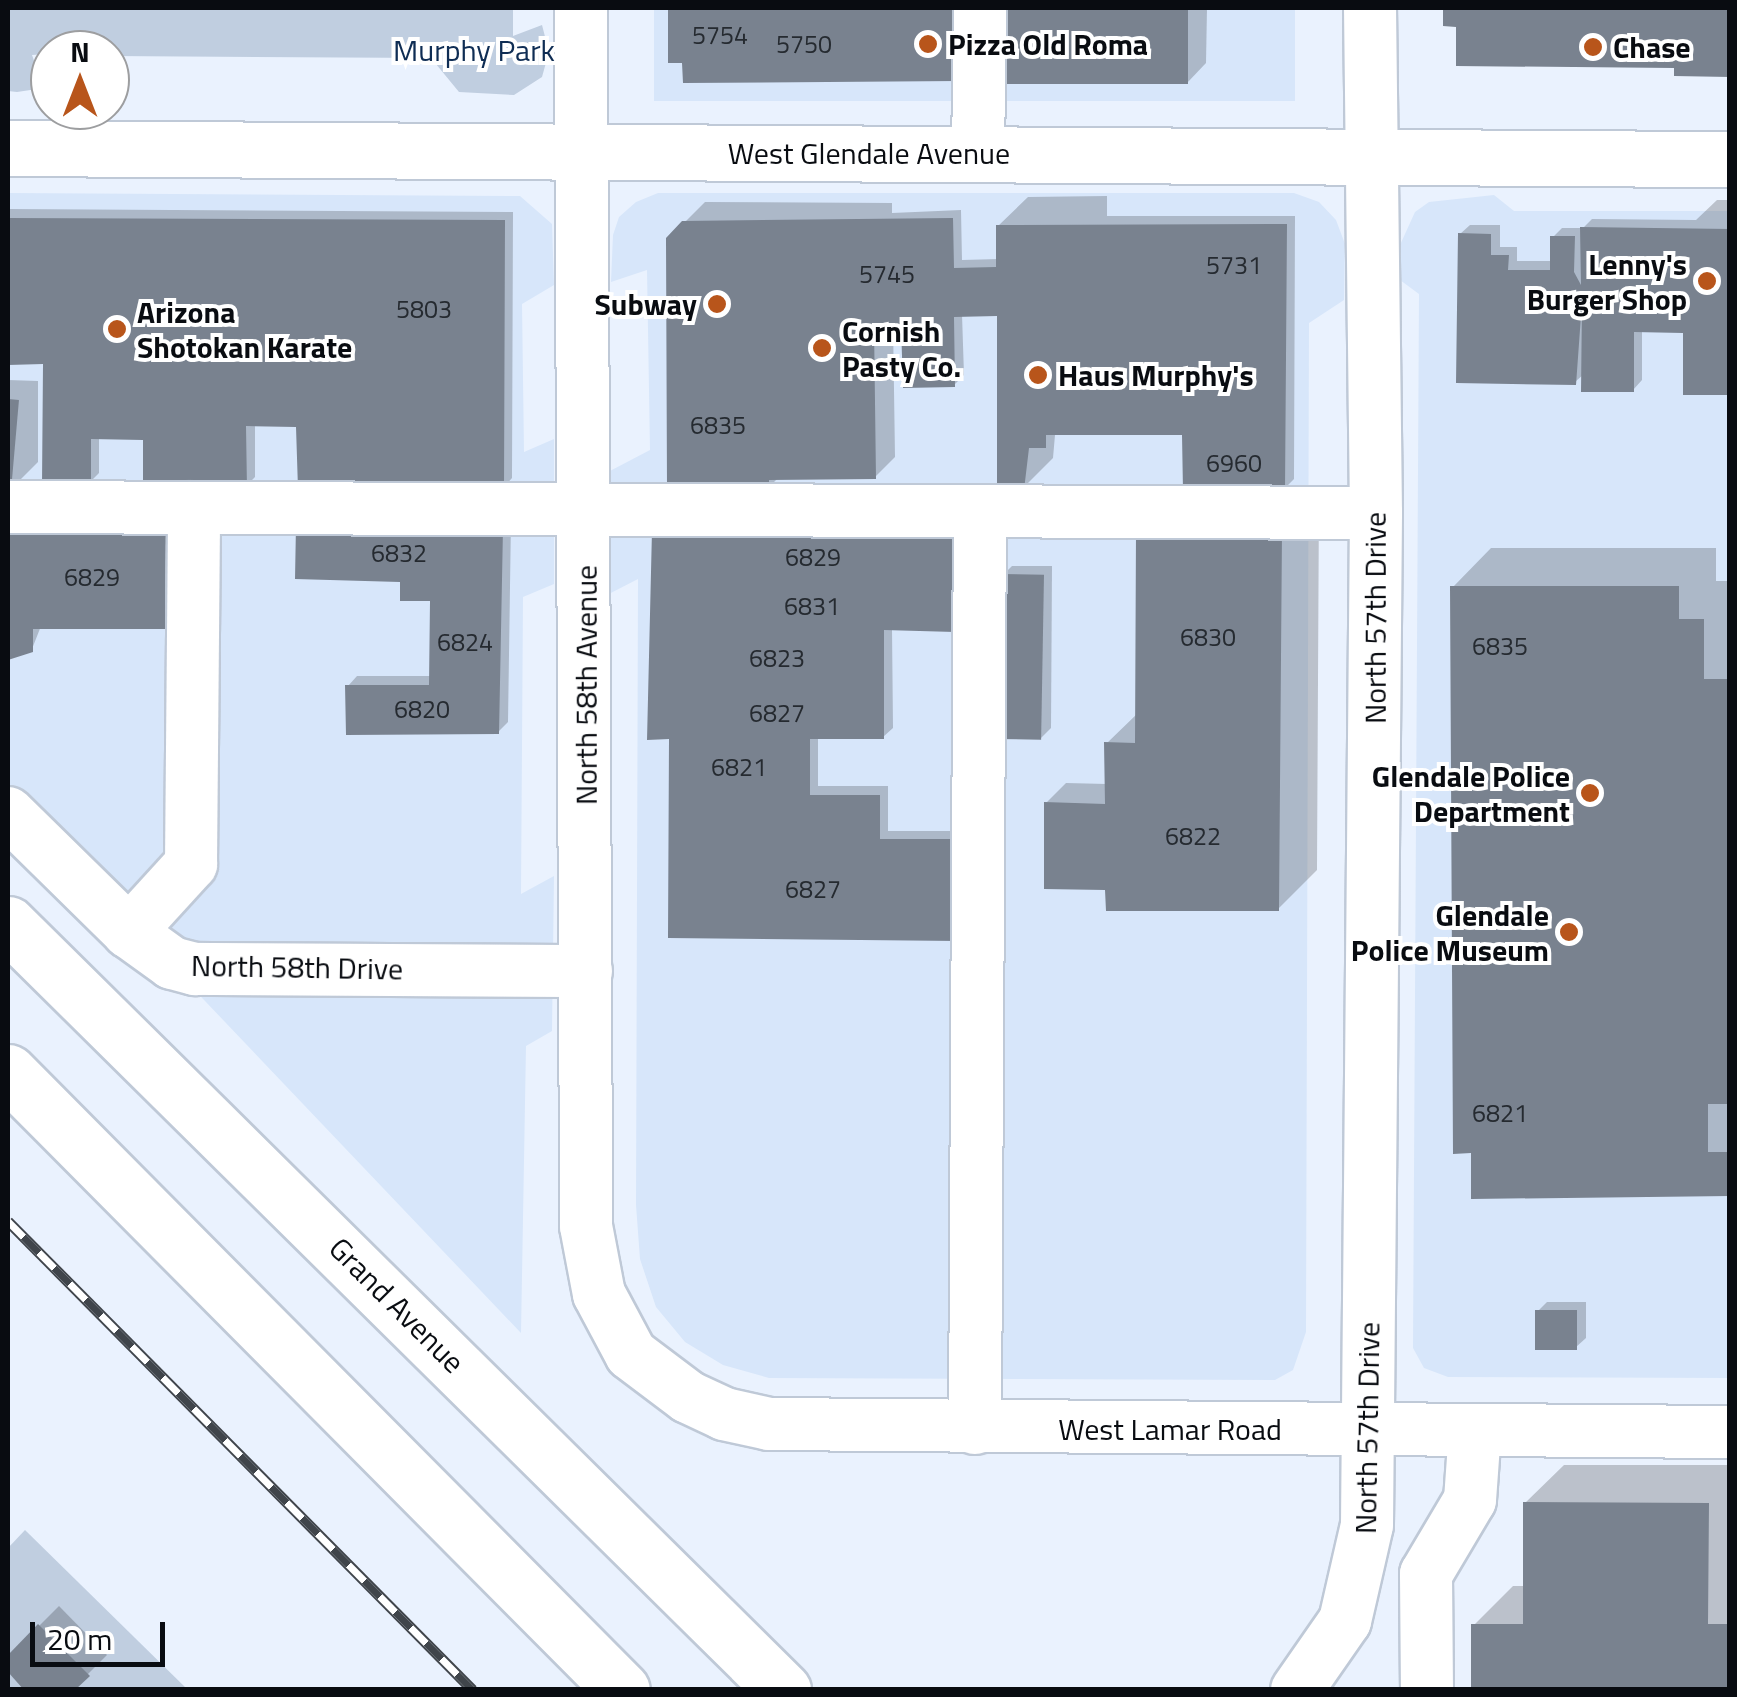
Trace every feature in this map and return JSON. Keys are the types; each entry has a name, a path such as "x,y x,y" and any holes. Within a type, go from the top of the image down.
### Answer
{"main road":[{"name":"West Glendale Avenue","path":"8,148 1730,159"},
{"name":"Grand Avenue","path":"8,924 783,1690"},
{"path":"8,1072 622,1690"}],"street":[{"name":"North 58th Avenue","path":"581,8 586,1226 600,1294 632,1354"},
{"path":"978,154 980,8"},
{"name":"North 57th Drive","path":"1296,1690 1335,1643 1362,1561 1369,1428 1376,514 1370,8"},
{"path":"8,508 1376,514"},
{"path":"129,932 191,864 194,508"},
{"path":"975,1428 980,511"},
{"name":"North 58th Drive","path":"8,813 129,932 172,963 196,969 586,970"},
{"name":"West Lamar Road","path":"632,1354 659,1379 724,1414 769,1424 1730,1432"},
{"path":"1426,1690 1426,1574 1470,1500 1475,1430"},
{"path":"1362,1561 1426,1574"}],"shaded area":[{"path":"654,8 1295,8 1295,101 654,101"},
{"path":"8,193 520,196 552,224 554,285 522,304 524,452 554,439 554,584 523,597 521,894 554,876 552,1031 526,1046 521,1333 8,794"},
{"path":"658,193 1294,193 1319,202 1336,220 1345,244 1344,300 1309,323 1306,1332 1293,1370 1275,1380 769,1378 723,1365 685,1342 656,1307 640,1259 636,1205 638,579 603,597 608,472 650,450 647,270 611,282 613,235 619,217 636,202"},
{"path":"1494,195 1514,211 1729,211 1729,1378 1448,1377 1424,1368 1413,1348 1419,294 1400,280 1400,245 1415,212 1429,202"}],"green space":[{"name":"Murphy Park","path":"8,8 513,8 513,36 542,25 549,52 542,77 514,95 459,92 431,58 130,56 130,30 30,30 30,90 8,91"},
{"path":"25,1530 187,1689 8,1690 8,1548"}],"building":[{"path":"668,8 959,8 958,81 683,83 682,63 668,63"},
{"path":"998,8 1188,8 1188,84 998,84"},
{"name":"Chase","path":"1443,8 1730,8 1730,77 1674,76 1674,68 1456,66 1456,27 1443,26"},
{"path":"8,218 505,220 504,490 298,489 296,427 246,426 247,489 143,489 143,440 91,439 91,485 42,484 43,364 8,365"},
{"path":"953,218 954,268 996,267 996,225 1287,224 1285,491 1183,491 1182,435 1046,435 1046,448 1029,448 1024,490 997,490 997,316 954,317 955,387 903,388 901,325 874,325 876,479 769,480 769,490 667,490 666,238 682,221"},
{"path":"1580,227 1730,229 1730,395 1683,395 1683,333 1634,332 1634,392 1581,392 1582,302 1576,385 1456,383 1458,233 1491,234 1491,255 1509,255 1508,270 1550,270 1550,236 1575,236 1574,272 1581,285"},
{"path":"8,399 19,400 12,485 8,484"},
{"path":"8,525 177,525 177,629 33,629 33,652 8,660"},
{"path":"296,525 503,528 499,734 346,735 345,685 429,685 430,601 400,601 400,582 295,579"},
{"path":"652,530 957,534 955,632 884,630 884,739 810,739 810,795 880,795 880,839 958,839 958,941 668,938 669,739 647,740"},
{"path":"1136,530 1282,531 1279,911 1106,911 1105,890 1044,889 1044,802 1105,804 1104,742 1135,743"},
{"path":"1000,574 1044,575 1041,740 997,739"},
{"name":"Glendale Police Department","path":"1450,586 1679,586 1679,619 1704,619 1704,679 1730,679 1730,1104 1708,1104 1708,1152 1730,1152 1730,1196 1471,1199 1471,1153 1453,1154"},
{"path":"1535,1310 1577,1310 1577,1350 1535,1350"},
{"path":"1523,1502 1709,1503 1708,1624 1729,1624 1728,1690 1471,1690 1471,1624 1523,1624"},
{"path":"38,1624 90,1676 75,1690 24,1690 8,1672 8,1655"}],"railway":[{"path":"8,1221 473,1690"}],"place":[{"name":"Pizza Old Roma","path":"928,44"},
{"name":"Chase","path":"1593,47"},
{"name":"Lenny's Burger Shop","path":"1707,281"},
{"name":"Subway","path":"717,304"},
{"name":"Arizona Shotokan Karate","path":"117,329"},
{"name":"Cornish Pasty Co.","path":"822,348"},
{"name":"Haus Murphy's","path":"1038,375"},
{"name":"Glendale Police Department","path":"1590,793"},
{"name":"Glendale Police Museum","path":"1569,932"}]}
